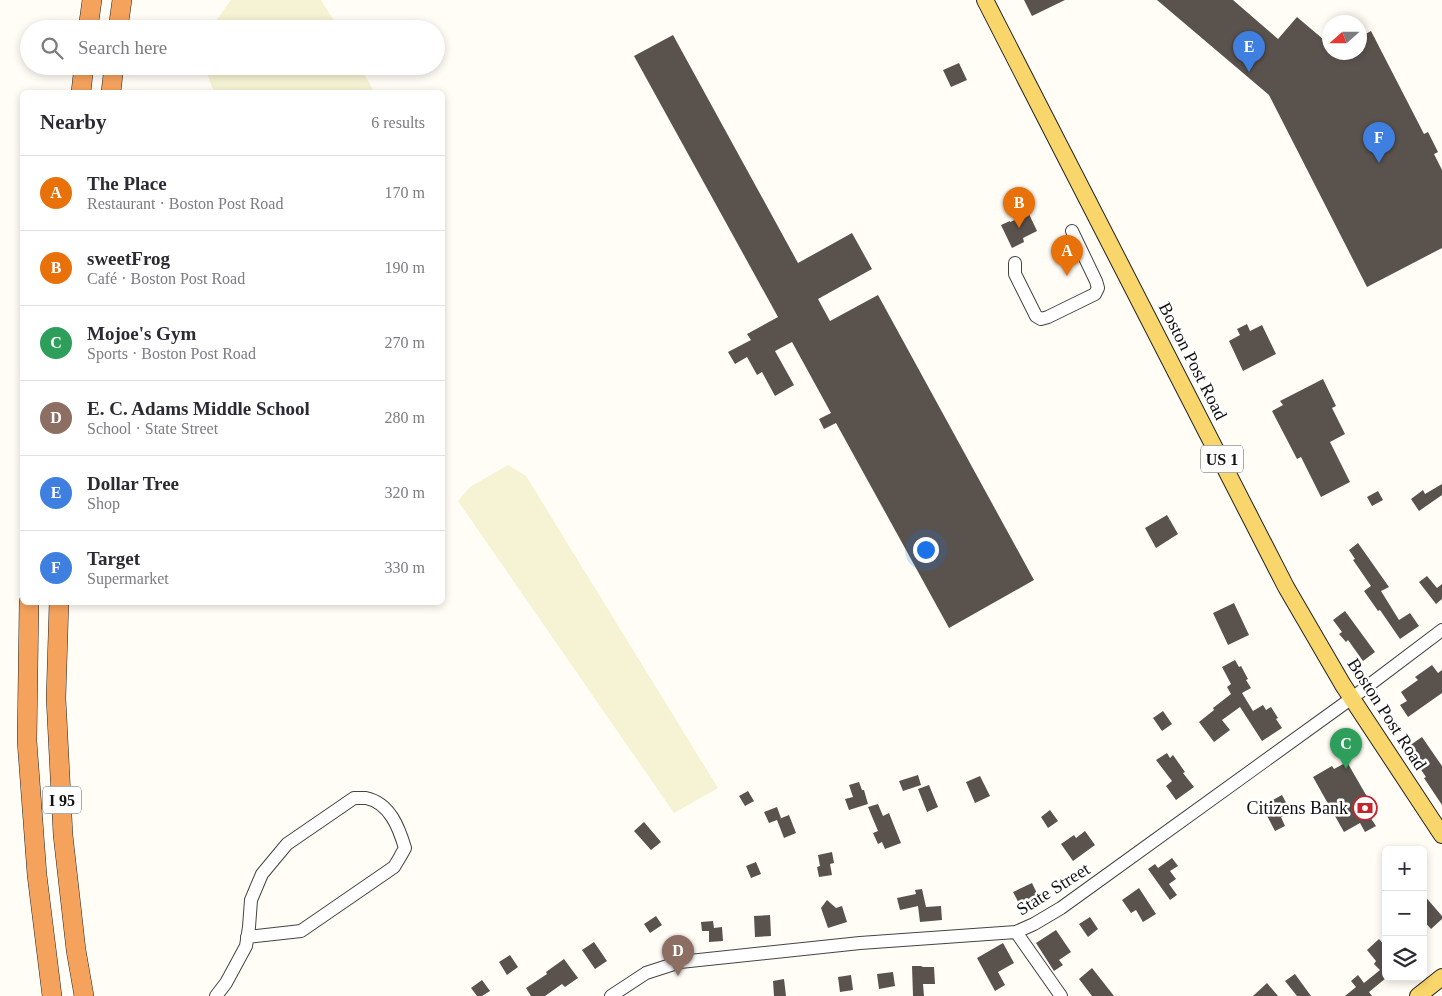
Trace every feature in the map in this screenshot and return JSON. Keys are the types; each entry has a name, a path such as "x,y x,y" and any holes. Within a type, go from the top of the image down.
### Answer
{"highway":[{"path":"89,20 92,0"},
{"path":"119,20 122,0"},
{"path":"81,90 83,75"},
{"path":"111,90 113,75"},
{"name":"I 95","path":"29,605 27,741 37,875 52,996"},
{"name":"I 95","path":"59,605 56,698 63,834 76,950 84,996"}],"main road":[{"name":"Boston Post Road","path":"985,0 1286,587 1352,698 1442,834"},
{"path":"1418,996 1442,976"}],"street":[{"path":"1015,262 1015,274 1036,316 1041,319 1095,294 1098,288 1096,281 1072,231"},
{"name":"State Street","path":"611,996 646,973 680,962 860,943 1016,932 1061,908 1352,698 1442,630"},
{"path":"216,996 226,983 246,946 251,900 262,874 287,844 354,798 367,798 382,806 396,822 405,848 394,866 301,931 247,937"},
{"path":"1016,932 1061,996"}],"shaded area":[{"path":"231,0 321,0 333,20 217,20"},
{"path":"207,75 365,75 373,90 213,90"},
{"path":"508,465 526,476 718,788 674,813 458,501 470,487"}],"building":[{"path":"1024,0 1065,0 1032,16"},
{"path":"1157,0 1233,0 1278,39 1297,17 1322,38 1322,60 1367,60 1367,33 1371,31 1424,134 1428,132 1438,152 1434,154 1442,170 1442,248 1367,287 1269,95"},
{"path":"673,35 798,263 852,233 872,269 818,299 830,321 878,295 1034,580 949,628 836,423 824,429 819,419 831,413 792,342 775,351 794,385 775,396 762,372 757,375 747,357 735,364 728,352 751,340 747,334 778,317 634,56"},
{"path":"959,63 967,80 951,87 943,70"},
{"path":"1029,214 1037,231 1023,238 1024,242 1012,248 1001,225"},
{"path":"1247,324 1250,331 1262,325 1276,354 1243,371 1229,341 1240,335 1237,329"},
{"path":"1323,379 1336,406 1332,408 1345,434 1330,442 1350,482 1321,497 1301,457 1297,459 1272,411 1283,405 1280,401"},
{"path":"1442,484 1442,495 1419,511 1411,499 1423,490 1425,494"},
{"path":"1378,491 1383,500 1372,506 1367,497"},
{"path":"1167,515 1178,534 1156,548 1145,528"},
{"path":"1358,543 1389,587 1381,591 1399,620 1410,613 1419,626 1400,639 1364,591 1371,586 1353,560 1355,559 1349,550"},
{"path":"1427,576 1437,588 1442,584 1442,599 1436,604 1419,582"},
{"path":"1234,603 1249,635 1228,645 1213,613"},
{"path":"1345,611 1375,652 1363,661 1348,640 1346,642 1339,634 1342,632 1333,620"},
{"path":"1235,660 1239,667 1241,666 1248,679 1246,680 1251,688 1242,693 1253,711 1263,705 1266,710 1271,707 1282,728 1262,741 1240,707 1222,720 1230,730 1214,742 1199,722 1231,694 1227,687 1231,684 1222,667"},
{"path":"1432,665 1438,673 1442,670 1442,693 1408,717 1400,705 1407,701 1401,692 1418,680 1415,677"},
{"path":"1163,711 1172,724 1162,731 1153,718"},
{"path":"1422,737 1442,766 1442,805 1406,748"},
{"path":"1167,753 1170,758 1173,755 1185,772 1183,773 1194,787 1176,800 1166,786 1172,781 1156,760"},
{"path":"1347,762 1377,814 1370,817 1376,826 1365,832 1360,823 1344,832 1313,777 1332,766 1334,769"},
{"path":"918,775 921,785 903,791 899,781"},
{"path":"980,776 990,796 975,803 966,782"},
{"path":"859,782 862,790 864,790 868,804 849,810 845,799 853,797 849,785"},
{"path":"929,785 938,807 927,812 918,789"},
{"path":"748,791 754,801 745,806 739,796"},
{"path":"1282,795 1291,812 1281,817 1285,826 1275,831 1262,806"},
{"path":"878,804 883,816 889,813 901,843 885,849 882,842 878,844 873,833 878,831 868,807"},
{"path":"777,807 781,818 779,819 789,815 796,833 784,838 777,820 769,823 764,812"},
{"path":"1050,810 1058,821 1048,828 1041,817"},
{"path":"644,822 661,842 651,850 634,831"},
{"path":"1085,831 1095,845 1073,861 1061,844 1074,835 1076,838"},
{"path":"832,852 834,863 830,864 832,875 819,877 817,867 820,866 818,855"},
{"path":"1172,858 1178,866 1170,871 1176,879 1169,884 1177,895 1170,900 1148,869 1155,864 1158,868"},
{"path":"756,862 761,874 751,878 746,866"},
{"path":"1032,883 1042,904 1024,913 1013,892"},
{"path":"1139,888 1156,914 1143,922 1136,910 1131,913 1122,900"},
{"path":"922,889 926,907 941,906 942,920 920,922 918,906 900,910 897,898 916,894 915,890"},
{"path":"1427,899 1442,916 1442,919 1431,929 1427,924"},
{"path":"827,900 836,908 842,906 847,922 828,928 821,908"},
{"path":"770,915 771,936 755,937 754,916"},
{"path":"656,916 662,925 650,933 644,924"},
{"path":"1090,917 1098,929 1088,937 1079,924"},
{"path":"713,921 714,928 722,927 723,941 709,942 709,931 702,931 701,922"},
{"path":"1056,930 1071,952 1059,960 1063,965 1054,971 1036,943"},
{"path":"1379,939 1382,942 1382,981 1369,992 1372,996 1345,996 1356,987 1351,981 1358,975 1364,983 1380,970 1374,964 1376,961 1367,950"},
{"path":"594,942 607,961 595,969 582,950"},
{"path":"1003,943 1014,963 998,972 1005,985 995,991 977,958"},
{"path":"510,955 518,967 507,975 499,962"},
{"path":"564,959 578,978 565,987 562,984 545,996 531,996 526,988 547,974 546,972"},
{"path":"912,966 934,967 935,984 923,984 924,996 913,996"},
{"path":"1092,968 1114,996 1092,996 1079,979"},
{"path":"893,972 895,986 879,989 877,974"},
{"path":"1295,974 1311,996 1297,996 1285,981"},
{"path":"851,975 853,990 840,992 838,977"},
{"path":"784,979 786,996 774,996 773,981"},
{"path":"482,980 490,991 482,996 477,996 471,988"},
{"path":"1267,983 1278,996 1253,996"}],"place":[{"name":"Dollar Tree","path":"1249,72"},
{"name":"Target","path":"1379,163"},
{"name":"sweetFrog","path":"1019,228"},
{"name":"The Place","path":"1067,276"},
{"name":"Mojoe's Gym","path":"1346,769"},
{"name":"Citizens Bank","path":"1365,808"},
{"name":"E. C. Adams Middle School","path":"678,976"}]}
